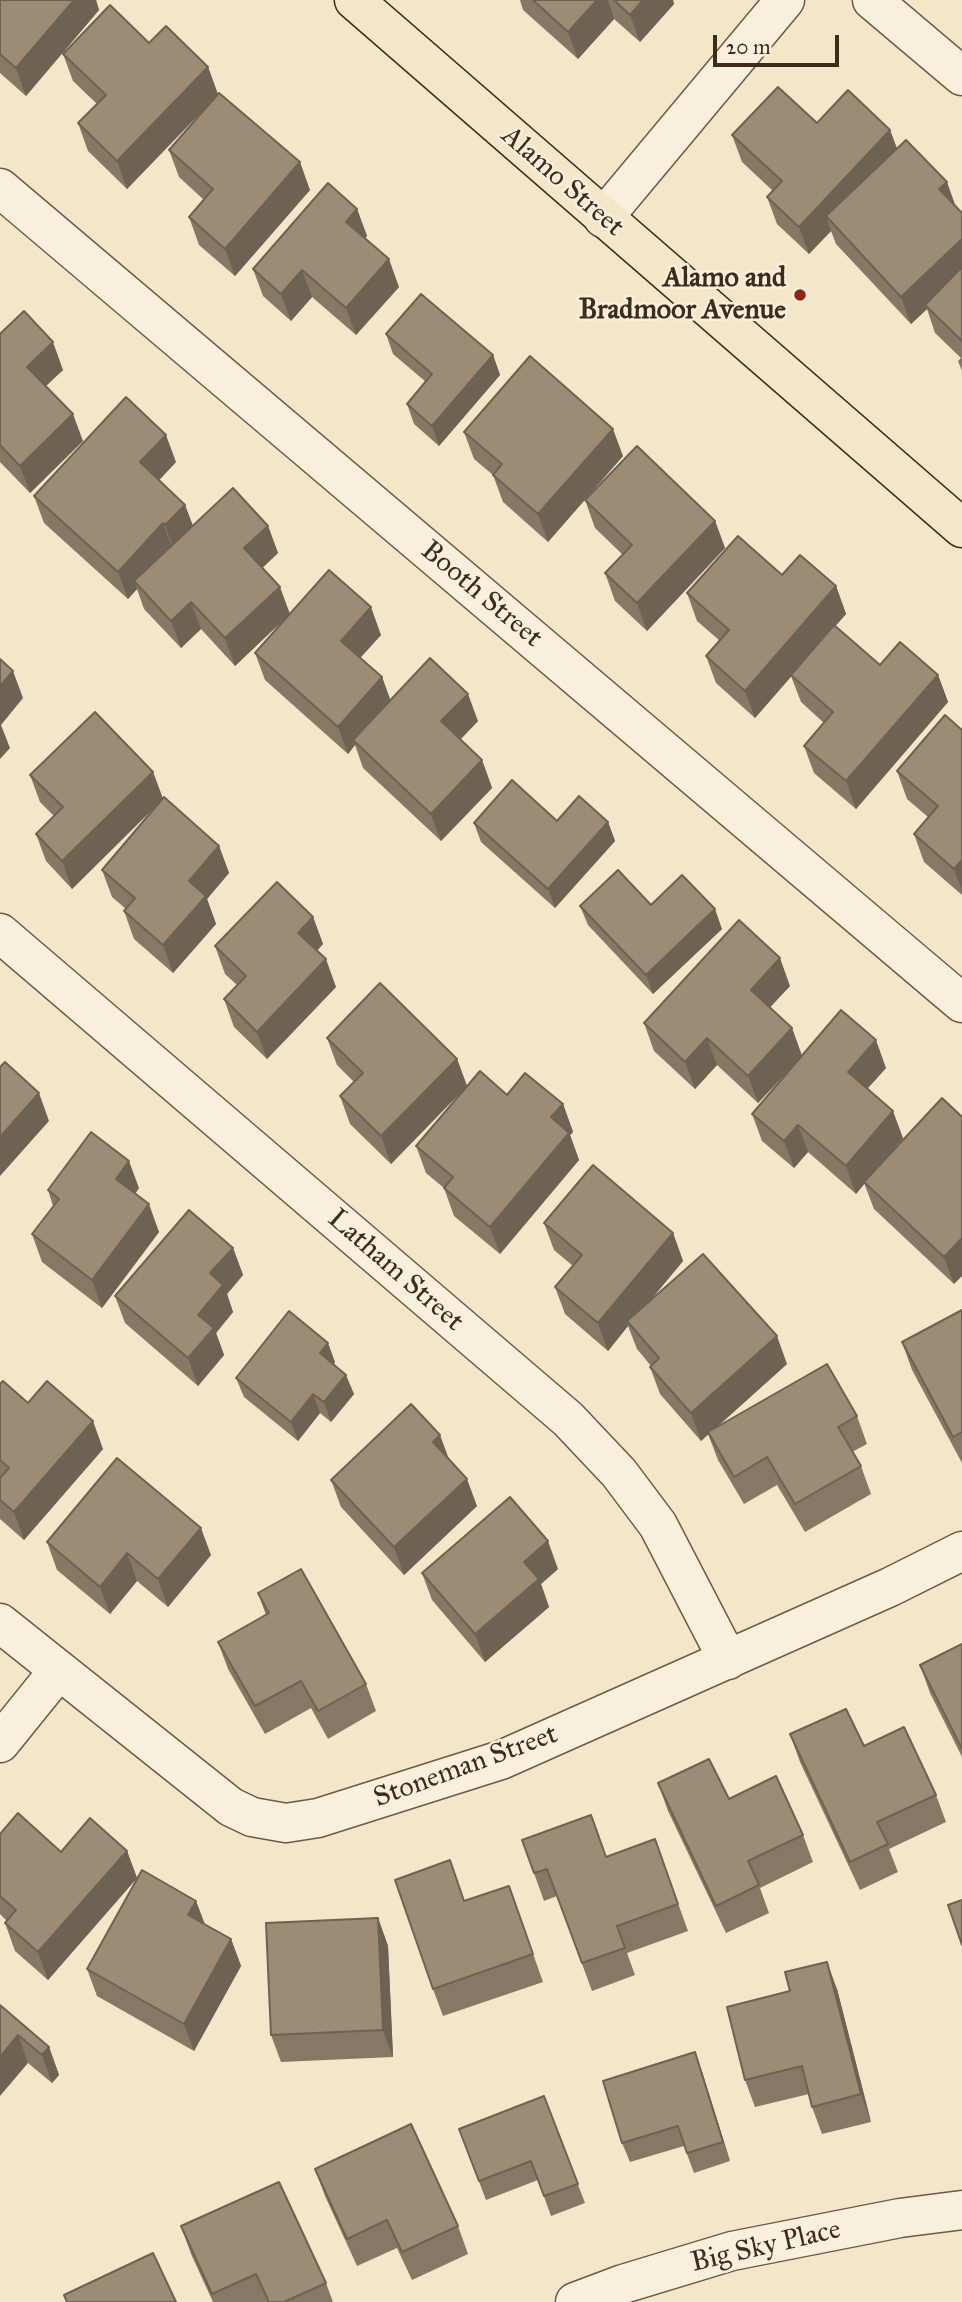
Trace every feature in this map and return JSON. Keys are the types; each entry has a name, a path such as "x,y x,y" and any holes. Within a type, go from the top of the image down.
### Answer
{"main road":[{"name":"Alamo Street","path":"354,0 962,528"}],"street":[{"path":"603,218 785,0"},
{"path":"872,0 962,76"},
{"name":"Booth Street","path":"0,188 962,1003"},
{"name":"Latham Street","path":"0,933 568,1419 619,1473 658,1525 728,1660"},
{"name":"Stoneman Street","path":"0,1623 231,1807 252,1817 286,1823 318,1818 501,1760 890,1587 962,1551"},
{"path":"0,1743 59,1670"},
{"name":"Big Sky Place","path":"575,2302 732,2250 900,2217 962,2210"}],"building":[{"path":"0,0 74,0 16,68 0,54"},
{"path":"533,0 597,0 568,32"},
{"path":"614,0 643,0 630,15"},
{"path":"110,5 149,43 166,26 208,67 117,161 78,123 106,95 63,54"},
{"path":"778,87 817,123 848,90 890,130 799,227 767,197 782,181 732,135"},
{"path":"219,93 300,162 225,249 189,217 213,189 169,150"},
{"path":"906,140 947,182 939,189 962,213 962,239 901,297 826,216"},
{"path":"328,183 357,209 346,222 389,259 346,308 302,270 281,294 253,269"},
{"path":"962,267 962,341 925,305"},
{"path":"421,294 493,355 432,426 407,404 432,374 386,334"},
{"path":"24,311 53,342 27,367 73,414 20,466 0,445 0,334"},
{"path":"530,356 613,429 538,514 493,475 502,464 464,432"},
{"path":"126,397 166,435 140,462 185,505 165,525 163,523 118,572 34,496"},
{"path":"637,446 715,521 637,603 605,573 632,545 585,500"},
{"path":"233,488 268,526 244,548 280,587 225,638 191,602 171,621 134,581"},
{"path":"738,536 782,575 800,555 836,586 745,691 706,656 729,630 687,593"},
{"path":"329,570 371,607 341,641 382,677 338,727 255,653"},
{"path":"834,625 880,665 900,642 938,675 846,781 804,746 833,712 791,675"},
{"path":"430,658 468,694 441,721 482,760 431,814 353,740"},
{"path":"0,659 13,671 0,686"},
{"path":"95,712 153,772 62,861 36,834 63,807 30,775"},
{"path":"945,715 962,730 962,860 954,869 914,834 938,806 897,771"},
{"path":"512,780 557,821 579,796 608,822 548,889 474,823"},
{"path":"164,797 219,846 189,881 206,896 163,945 124,911 135,898 102,870"},
{"path":"618,870 651,905 682,875 715,909 646,975 580,906"},
{"path":"277,882 313,917 298,933 326,959 257,1032 224,999 246,976 215,946"},
{"path":"739,920 780,958 751,990 792,1028 748,1076 707,1038 685,1062 644,1023"},
{"path":"380,983 457,1059 381,1136 340,1096 363,1073 327,1038"},
{"path":"841,1010 876,1040 848,1072 893,1111 846,1166 798,1125 784,1141 752,1114"},
{"path":"5,1062 39,1093 0,1137 0,1067"},
{"path":"480,1071 507,1095 525,1073 563,1104 551,1117 569,1133 490,1227 444,1188 453,1177 416,1146"},
{"path":"942,1098 962,1117 962,1238 944,1257 864,1182"},
{"path":"91,1132 129,1161 116,1179 149,1204 92,1280 32,1234 59,1199 48,1190"},
{"path":"593,1165 673,1233 598,1323 555,1287 582,1255 544,1223"},
{"path":"189,1210 233,1248 210,1273 223,1285 198,1315 214,1328 188,1358 115,1296"},
{"path":"703,1254 777,1336 691,1413 650,1367 659,1358 627,1321"},
{"path":"962,1310 962,1432 953,1437 902,1342"},
{"path":"289,1311 328,1343 320,1353 346,1375 324,1402 313,1394 291,1422 236,1378"},
{"path":"827,1364 857,1416 838,1427 861,1466 795,1504 767,1457 734,1477 708,1432"},
{"path":"3,1381 28,1403 47,1381 93,1421 14,1512 0,1500 0,1478 9,1468 0,1460 0,1384"},
{"path":"411,1404 440,1435 433,1442 467,1479 394,1547 331,1480"},
{"path":"117,1458 201,1528 158,1579 127,1553 100,1587 47,1542"},
{"path":"510,1497 548,1541 524,1562 539,1579 475,1634 422,1573"},
{"path":"301,1569 366,1684 318,1711 301,1681 255,1706 218,1642 269,1613 258,1593"},
{"path":"962,1644 962,1749 920,1665"},
{"path":"846,1709 864,1746 904,1727 936,1795 877,1822 888,1844 850,1862 790,1734"},
{"path":"709,1759 729,1799 776,1776 803,1835 748,1861 759,1885 716,1906 658,1783"},
{"path":"18,1813 61,1852 90,1818 127,1851 38,1952 5,1923 16,1910 0,1896 0,1834"},
{"path":"591,1815 606,1857 655,1839 678,1904 617,1926 625,1948 582,1963 547,1869 534,1873 522,1840"},
{"path":"450,1860 464,1901 509,1886 533,1954 433,1989 395,1880"},
{"path":"142,1870 196,1901 188,1915 231,1939 184,2024 87,1969"},
{"path":"962,1900 962,1945 948,1905"},
{"path":"378,1918 383,2030 271,2035 266,1923"},
{"path":"827,1962 861,2094 812,2107 802,2066 745,2080 727,2007 790,1991 785,1972"},
{"path":"0,2005 49,2047 42,2055 18,2035 0,2057"},
{"path":"695,2052 723,2142 687,2153 678,2126 622,2143 603,2081"},
{"path":"544,2096 578,2184 544,2196 531,2161 479,2181 459,2129"},
{"path":"411,2124 458,2226 402,2252 387,2220 347,2239 315,2169"},
{"path":"279,2182 326,2283 284,2302 269,2302 256,2274 212,2294 181,2226"},
{"path":"153,2253 176,2302 67,2302 64,2295"}],"place":[{"name":"Alamo and Bradmoor Avenue","path":"800,295"}]}
